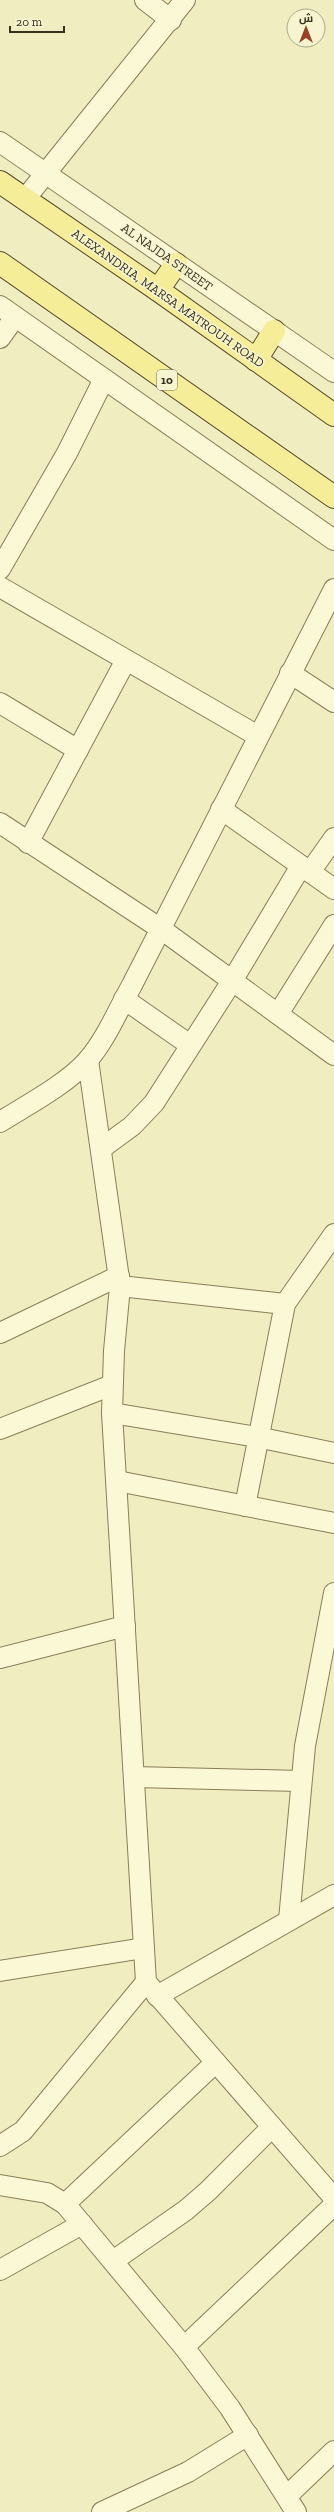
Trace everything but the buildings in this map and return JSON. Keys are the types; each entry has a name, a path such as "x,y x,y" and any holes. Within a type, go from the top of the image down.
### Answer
{"main road":[{"name":"ALEXANDRIA, MARSA MATROUH ROAD","path":"0,182 158,290 334,415"},
{"name":"10","path":"0,264 334,497"},
{"path":"158,290 176,264"},
{"path":"256,360 274,331"}],"street":[{"path":"145,0 171,20"},
{"path":"25,199 171,20 185,0"},
{"name":"AL NAJDA STREET","path":"0,142 334,372"},
{"path":"0,338 8,311 334,540"},
{"path":"0,569 5,546 67,453 104,379"},
{"path":"0,587 258,736"},
{"path":"0,1122 74,1073 88,1060 124,999 161,929 334,589"},
{"path":"28,842 126,660"},
{"path":"290,673 334,702"},
{"path":"0,703 78,750"},
{"path":"221,809 334,889"},
{"path":"0,823 161,929 334,1055"},
{"path":"102,1148 144,1116 306,869 334,838"},
{"path":"278,1014 334,925"},
{"path":"124,999 190,1045"},
{"path":"88,1060 102,1148 120,1281 112,1385 112,1413 144,1948 151,1989 334,2198"},
{"path":"245,1506 257,1436 285,1304 334,1234"},
{"path":"0,1333 120,1281 285,1304"},
{"path":"0,1429 112,1385"},
{"path":"112,1413 257,1436 334,1453"},
{"path":"117,1480 334,1523"},
{"path":"289,1920 301,1781 309,1718 334,1593"},
{"path":"0,1658 125,1626"},
{"path":"134,1777 301,1781"},
{"path":"0,2146 22,2131 151,1989 289,1920 334,1895"},
{"path":"0,1971 144,1948"},
{"path":"65,2204 215,2063"},
{"path":"113,2261 186,2210 208,2191 272,2127"},
{"path":"0,2185 48,2193 55,2196 65,2204 184,2347 248,2435 291,2504 334,2451"},
{"path":"184,2347 334,2205"},
{"path":"0,2270 82,2224"},
{"path":"102,2512 188,2472 248,2435"}]}
